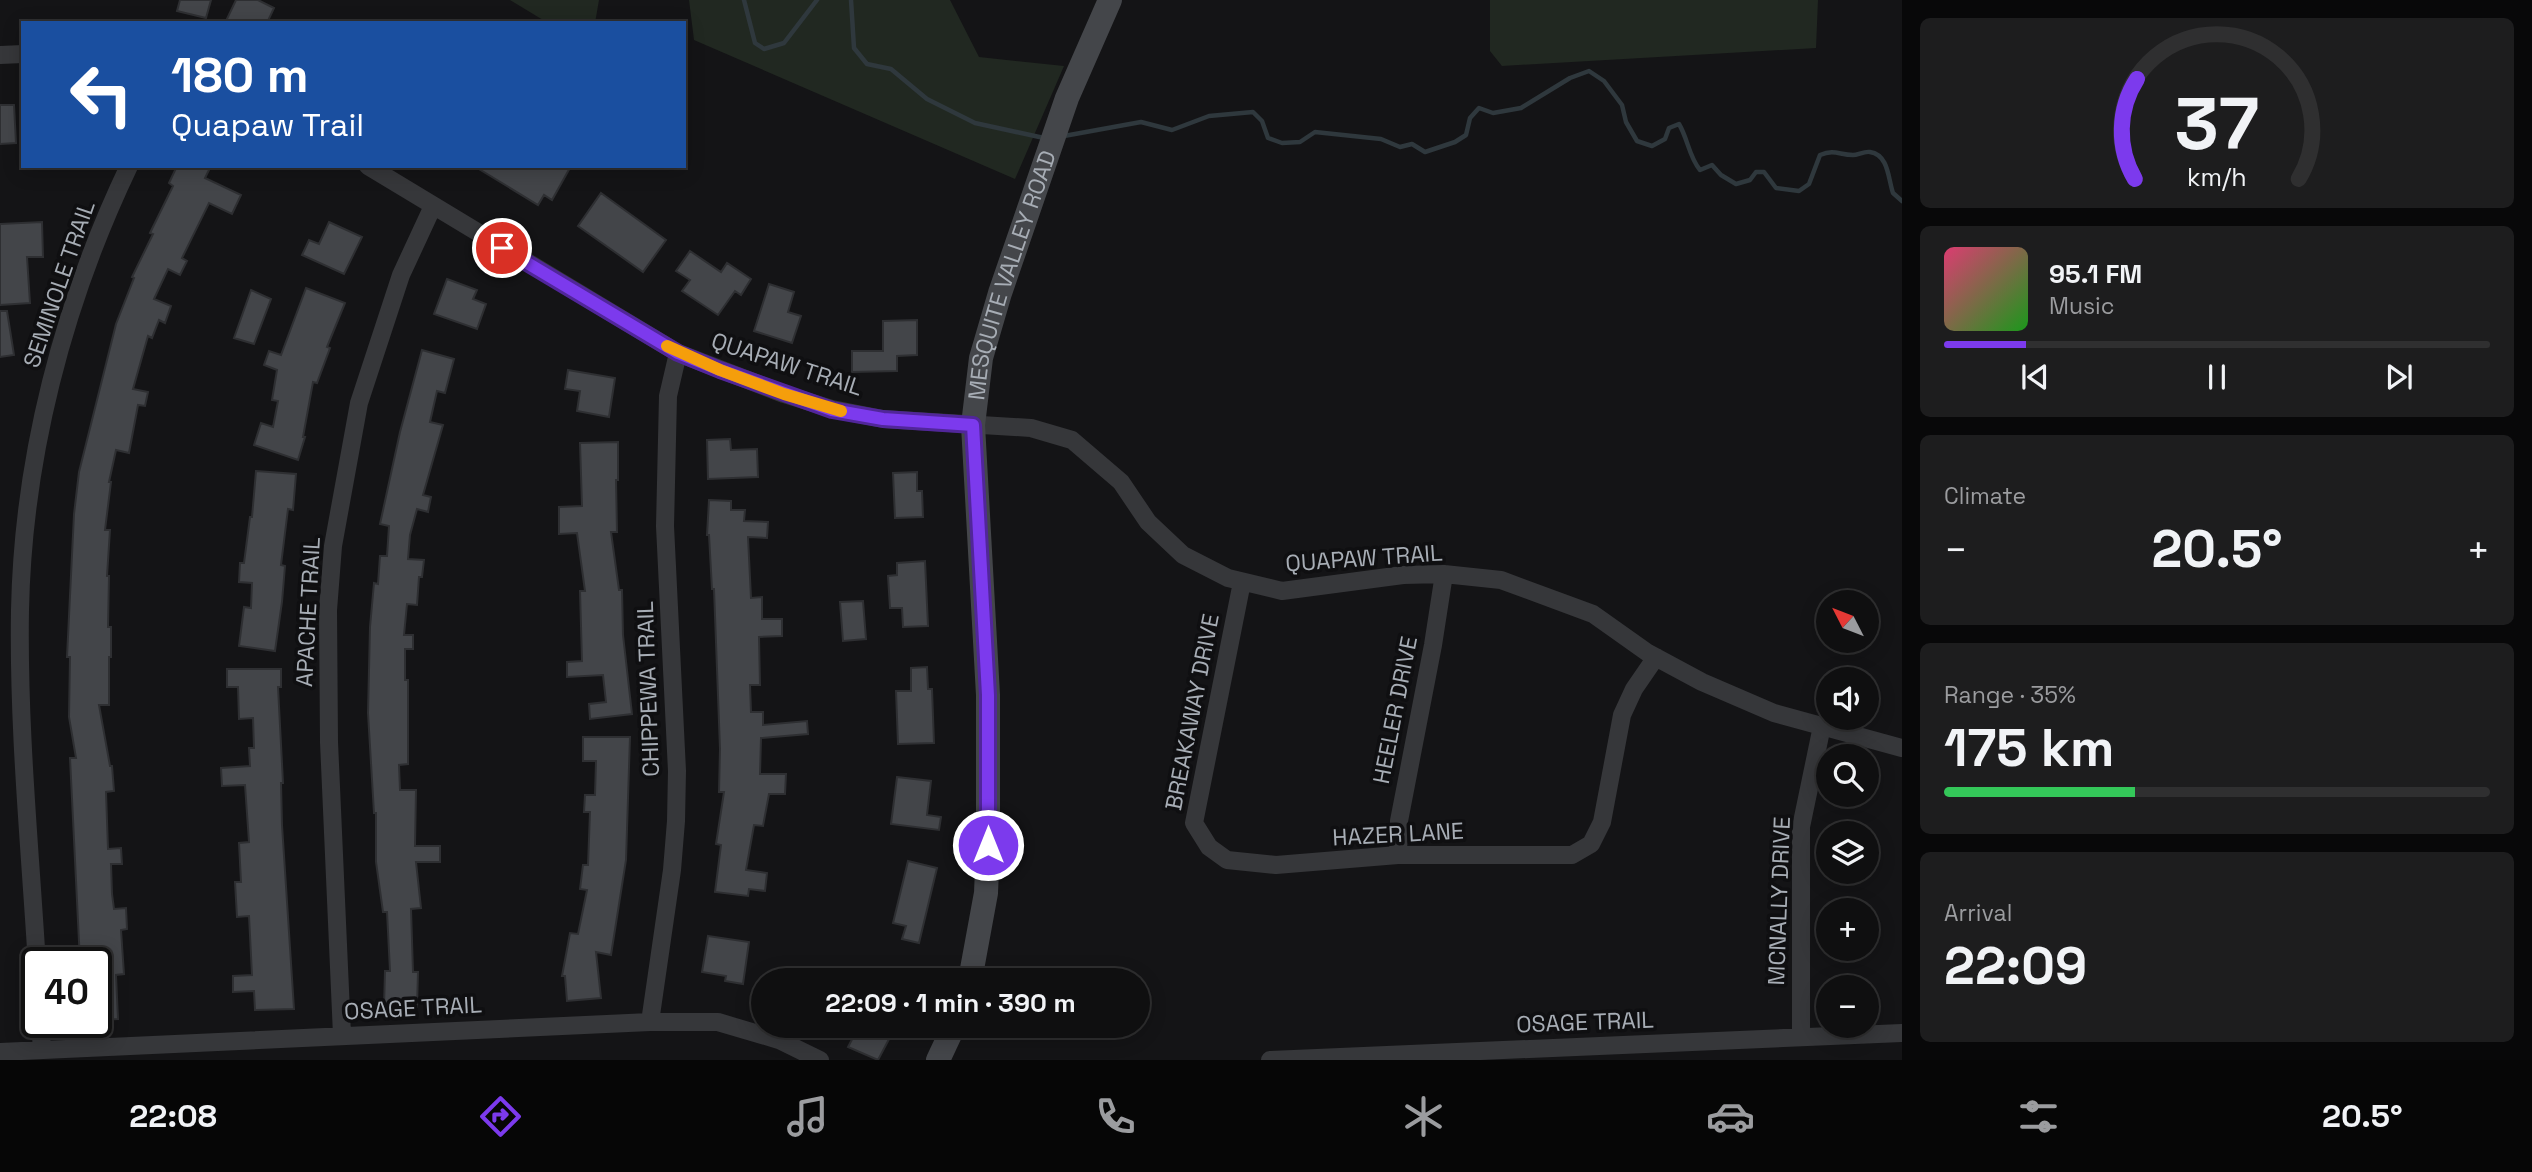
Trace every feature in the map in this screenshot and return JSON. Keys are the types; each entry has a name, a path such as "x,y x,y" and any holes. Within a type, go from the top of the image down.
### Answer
{"street":[{"name":"MESQUITE VALLEY ROAD","path":"972,968 986,893 988,845 988,695 973,425 981,358 1000,293 1067,98 1110,0"},
{"path":"0,55 21,54"},
{"name":"SEMINOLE TRAIL","path":"36,947 22,718 20,610 26,536 39,443 67,323 91,254 128,168"},
{"name":"QUAPAW TRAIL","path":"371,168 678,353 832,410 883,419 1031,428 1072,440 1121,482 1148,522 1183,555 1228,578 1282,591 1403,575 1444,574 1500,580 1593,614 1656,657 1702,682 1774,713 1816,724"},
{"name":"APACHE TRAIL","path":"342,1035 329,743 328,610 333,546 359,403 401,275 433,206"},
{"name":"CHIPPEWA TRAIL","path":"650,1022 672,870 676,821 677,771 666,526 668,396 678,353"},
{"name":"HEELER DRIVE","path":"1398,855 1399,821 1444,574"},
{"name":"BREAKAWAY DRIVE","path":"1209,848 1194,823 1242,582"},
{"name":"HAZER LANE","path":"1209,848 1227,860 1276,865 1398,855 1572,855 1591,844 1602,822 1622,715 1634,689 1656,657"},
{"name":"MCNALLY DRIVE","path":"1801,1038 1801,827 1821,730"},
{"name":"QUAPAW TRAIL","path":"1837,730 1902,748"},
{"name":"OSAGE TRAIL","path":"0,1052 650,1022 727,1024 779,1040 820,1060"},
{"name":"OSAGE TRAIL","path":"1269,1060 1902,1033"},
{"path":"41,1038 42,1050"},
{"path":"937,1060 948,1038"}],"shaded area":[{"path":"510,0 599,0 595,21 545,21"},
{"path":"689,0 950,0 979,57 1064,66 1015,179 694,40"},
{"path":"1490,0 1818,0 1816,48 1502,66 1490,51"}],"building":[{"path":"180,0 211,0 206,18 177,11"},
{"path":"236,0 258,0 274,8 268,21 226,21"},
{"path":"0,105 14,105 16,143 0,144"},
{"path":"176,168 210,168 205,178 241,195 232,214 209,203 182,258 187,261 180,275 168,269 154,299 171,306 165,323 159,320 152,338 148,336 133,389 148,392 145,406 138,405 129,453 116,450 109,482 105,530 110,530 107,576 108,627 111,627 109,705 99,705 112,766 114,791 106,792 108,849 121,848 122,864 111,864 112,894 114,909 126,908 127,929 121,930 124,974 116,975 118,1019 112,1019 112,947 79,947 70,758 76,758 69,717 70,657 67,657 74,514 79,472 116,324 134,278 132,277 153,234 150,233 173,186 169,183"},
{"path":"477,168 570,168 552,200 544,195 538,205"},
{"path":"601,193 666,240 643,272 578,226"},
{"path":"42,222 43,257 27,257 30,303 0,305 0,224"},
{"path":"329,222 362,237 344,274 302,255 309,240 319,244"},
{"path":"690,251 721,272 727,263 751,279 741,295 735,291 718,315 682,291 690,280 676,271"},
{"path":"447,279 477,290 473,299 486,304 477,329 434,314"},
{"path":"769,284 794,292 788,312 801,316 792,343 754,331"},
{"path":"306,288 345,303 327,347 330,348 317,383 313,382 305,437 298,460 254,445 261,423 273,427 278,401 272,400 277,370 264,365 269,351 281,355"},
{"path":"251,290 271,299 254,344 234,338"},
{"path":"0,311 7,311 14,355 0,357"},
{"path":"917,320 917,355 897,356 897,371 852,372 852,351 883,351 883,321"},
{"path":"422,350 454,359 445,393 437,391 430,422 443,425 423,495 431,497 428,512 417,509 410,535 408,559 424,560 422,577 419,577 417,605 407,604 404,635 413,635 413,649 405,649 405,680 408,680 408,764 399,765 400,790 416,790 415,846 440,846 440,862 416,862 421,908 411,909 413,972 418,972 417,1007 384,1007 385,971 390,971 387,912 383,912 376,862 376,813 368,713 370,627 374,583 378,584 380,556 387,556 389,526 380,524 400,432"},
{"path":"568,370 615,378 609,417 577,411 580,391 565,389"},
{"path":"730,439 731,450 757,449 758,477 708,479 707,440"},
{"path":"618,442 617,532 611,532 619,590 622,590 623,635 632,714 590,719 589,704 606,702 603,675 567,677 567,662 582,661 580,591 585,591 577,533 559,534 559,507 582,506 580,443"},
{"path":"256,471 296,474 293,510 288,509 281,565 285,566 275,651 239,646 244,607 251,608 252,583 239,582 240,563 244,563 252,517"},
{"path":"917,472 917,491 922,491 923,517 895,518 893,473"},
{"path":"709,500 731,501 731,510 745,510 744,521 768,522 767,538 748,537 751,598 762,597 762,619 782,619 782,636 759,637 760,685 750,685 751,712 763,712 763,725 807,721 808,734 761,738 760,774 786,774 785,794 769,794 763,826 754,825 746,870 767,873 765,891 749,889 748,896 715,892 721,845 716,844 724,792 719,792 714,589 707,535"},
{"path":"925,561 928,626 903,627 902,608 890,608 888,576 897,575 897,563"},
{"path":"863,601 866,639 843,641 840,602"},
{"path":"927,667 928,689 932,689 934,743 898,744 896,691 911,691 911,668"},
{"path":"227,669 281,669 281,687 278,687 283,783 282,825 294,1009 255,1010 254,991 233,992 233,976 252,975 249,916 237,917 235,882 241,882 239,843 249,842 245,785 222,786 221,768 250,766 249,748 254,748 253,718 239,719 238,687 227,687"},
{"path":"583,737 630,737 626,860 611,955 596,952 601,998 567,1001 565,976 562,976 570,933 578,934 587,890 580,889 583,865 588,865 590,812 584,812 585,795 595,795 596,761 583,761"},
{"path":"897,777 931,781 927,815 941,817 939,830 891,824"},
{"path":"908,861 937,868 919,943 902,939 906,926 893,923"},
{"path":"708,936 749,942 743,984 725,981 726,976 702,972"},
{"path":"853,1038 890,1038 878,1060 848,1047"}],"waterway":[{"path":"744,0 755,43 764,49 784,43 817,0"},
{"path":"851,0 854,48 867,64 891,69 927,99 975,123 1044,138"},
{"path":"1064,136 1141,122 1172,130 1209,116 1253,112 1262,121 1268,138 1282,143 1300,142 1315,132 1381,139 1400,147 1412,144 1425,152 1455,142 1466,135 1470,118 1479,108 1493,113 1521,108 1570,78 1589,71 1604,81 1622,105 1626,122 1637,141 1652,146 1665,139 1669,128 1679,124 1700,170 1712,165 1721,175 1736,184 1750,180 1756,172 1764,172 1776,188 1799,191 1809,184 1820,155 1833,152 1853,155 1870,152 1881,158 1887,168 1893,193 1902,201"}],"slow traffic":[{"path":"667,346 678,353 784,394 841,411"}],"route":[{"path":"502,248 678,353 720,370 832,410 883,419 973,425 988,695 988,845"}]}
